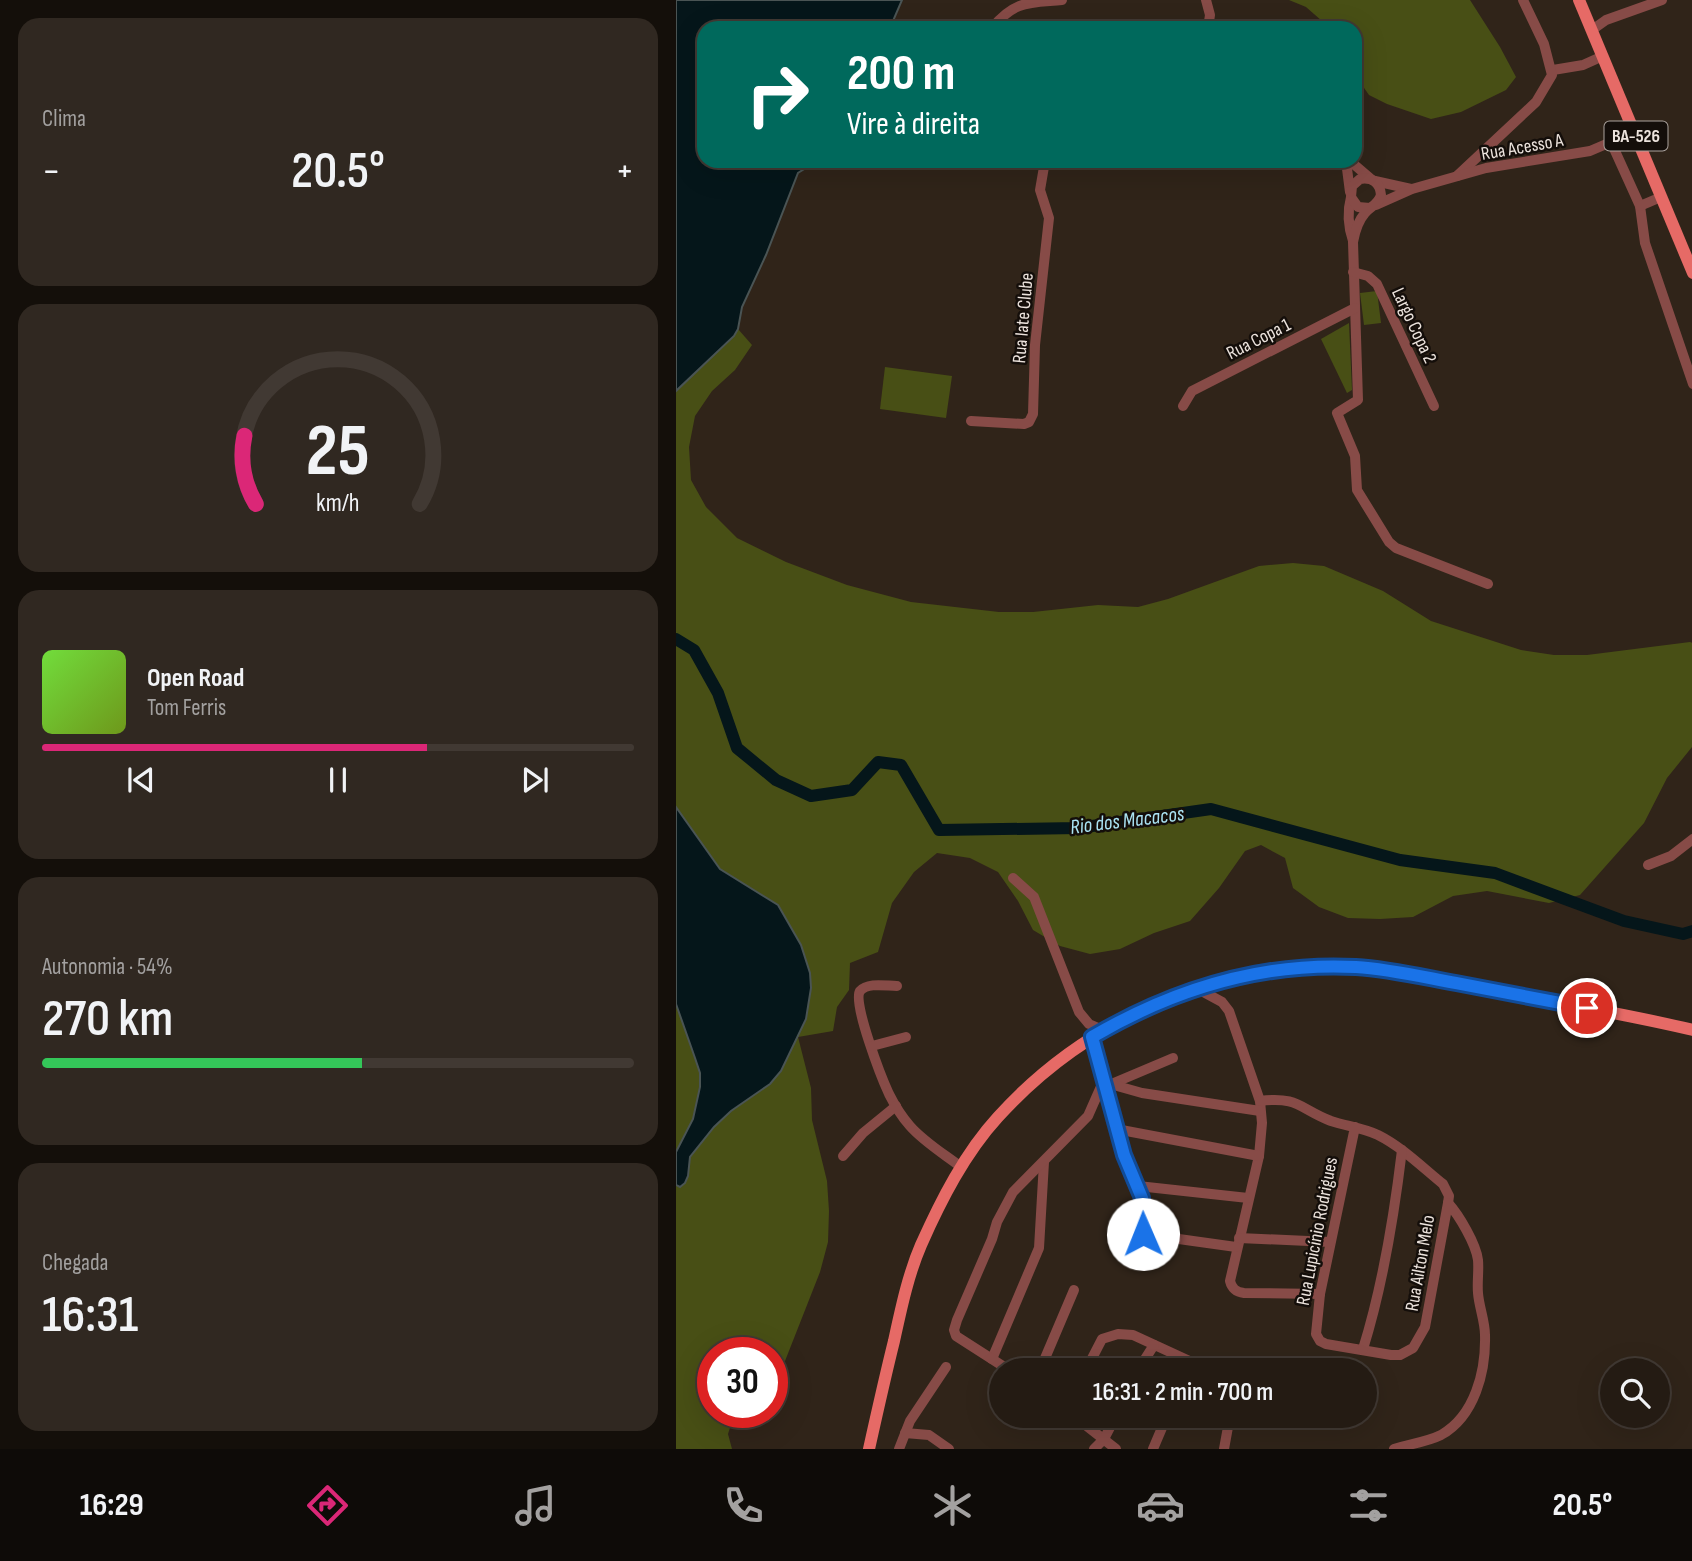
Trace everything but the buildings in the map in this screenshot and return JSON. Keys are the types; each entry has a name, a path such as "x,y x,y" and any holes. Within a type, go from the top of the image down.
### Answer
{"main road":[{"name":"BA-526","path":"1579,0 1693,273"},
{"path":"869,1449 908,1285 920,1247 961,1167 997,1118 1041,1075 1097,1034 1165,999 1234,978 1268,971 1356,967 1413,975 1693,1030"}],"street":[{"path":"998,21 1005,13 1022,4 1062,0"},
{"path":"1206,0 1209,21"},
{"path":"1454,179 1536,102 1550,81 1553,70 1538,29 1523,0"},
{"path":"1592,30 1606,20 1662,0"},
{"path":"1553,70 1583,65 1603,56"},
{"name":"Rua Acesso A","path":"1373,207 1412,189 1486,168 1591,151 1611,142 1617,132 1631,124"},
{"path":"1611,142 1640,206 1648,254 1693,384"},
{"name":"Rua Iate Clube","path":"971,421 1024,424 1029,422 1032,414 1035,345 1049,218 1040,190 1044,168"},
{"path":"1349,168 1351,194 1358,207 1373,207"},
{"path":"1353,242 1358,223 1381,195 1378,185 1357,168"},
{"path":"1373,180 1366,178 1356,182 1348,208 1353,242 1358,400 1337,412 1355,456 1357,490 1389,542 1396,548 1488,584"},
{"name":"Rua Acesso A","path":"1373,180 1412,189"},
{"path":"1640,206 1661,197"},
{"name":"Largo Copa 2","path":"1353,272 1368,276 1377,284 1434,406"},
{"name":"Rua Copa 1","path":"1183,406 1192,391 1355,308"},
{"path":"1648,865 1671,856 1693,839"},
{"path":"1013,878 1034,897 1079,1012 1097,1034 1116,1129 1142,1198 1143,1234 1139,1245"},
{"path":"897,986 868,986 862,989 857,997 872,1046 896,1106 917,1133 961,1167"},
{"path":"1198,989 1222,1002 1229,1011 1260,1106 1259,1156 1230,1281 1234,1289 1244,1293 1320,1294"},
{"path":"872,1046 906,1037"},
{"path":"990,1358 963,1343 954,1330 1013,1192 1088,1116 1106,1084 1173,1058"},
{"name":"Rua Ailton Melo","path":"1106,1084 1142,1093 1260,1106 1289,1100 1331,1121 1378,1136 1402,1150 1443,1184 1449,1196 1448,1203 1425,1327 1420,1339 1413,1348 1400,1355 1321,1341"},
{"path":"843,1156 863,1133 896,1106"},
{"name":"Rua Lupicínio Rodrigues","path":"1321,1341 1316,1329 1320,1294 1355,1127"},
{"path":"1116,1129 1259,1156"},
{"name":"Rua Ailton Melo","path":"1363,1349 1374,1317 1402,1150"},
{"path":"992,1358 1039,1248 1044,1163"},
{"path":"1138,1186 1248,1198"},
{"path":"1394,1449 1440,1435 1452,1427 1474,1398 1480,1382 1485,1334 1478,1292 1478,1263 1475,1249 1448,1203"},
{"path":"1143,1234 1237,1242 1330,1242"},
{"path":"1044,1358 1074,1290"},
{"path":"1092,1358 1098,1344 1118,1334 1133,1335 1177,1358"},
{"path":"1146,1358 1154,1345"},
{"path":"899,1449 910,1420 946,1367"},
{"path":"1090,1428 1116,1449"},
{"path":"1094,1449 1110,1428"},
{"path":"1153,1449 1162,1428"},
{"path":"1224,1449 1228,1428"},
{"path":"905,1433 929,1435 949,1449"}],"green space":[{"path":"1289,0 1470,0 1516,77 1506,90 1461,112 1431,119 1369,95 1362,85 1362,21 1322,21 1306,7"},
{"path":"792,168 806,168 798,173 742,307 738,329 752,345 735,370 712,391 695,416 689,447 691,480 706,507 737,538 786,562 847,585 911,602 999,612 1033,612 1098,605 1138,607 1259,566 1293,563 1324,566 1383,591 1431,621 1521,650 1554,655 1587,655 1693,643 1692,747 1667,778 1644,823 1580,895 1549,903 1487,891 1453,896 1413,917 1348,918 1319,907 1293,888 1285,858 1261,845 1245,851 1219,888 1190,921 1154,933 1120,949 1090,954 1060,946 1033,930 1018,901 998,872 970,858 937,853 914,872 892,903 878,952 850,963 849,990 837,1007 833,1031 798,1037 811,1088 812,1120 827,1181 829,1211 828,1242 820,1272 788,1353 788,1337 697,1337 697,1428 730,1428 728,1434 732,1449 676,1449 676,371"},
{"path":"1377,291 1381,323 1364,325 1360,293"},
{"path":"1349,323 1352,390 1347,393 1321,339"},
{"path":"885,367 952,376 946,418 880,409"}],"shaded area":[{"path":"676,0 902,0 893,21 697,21 697,168 806,168 798,173 742,307 734,336 676,391"},
{"path":"676,807 720,869 778,905 801,945 810,973 811,988 806,1019 781,1071 770,1084 731,1111 714,1127 690,1157 688,1176 680,1187 676,1185 676,1152 693,1119 700,1087 700,1073 676,1004"}],"waterway":[{"name":"Rio dos Macacos","path":"676,639 694,650 718,693 737,748 776,780 811,796 852,790 878,762 901,765 939,830 1078,828 1211,809 1400,860 1495,873 1624,921 1683,934 1693,931"}],"route":[{"path":"1143,1234 1142,1198 1124,1155 1092,1037 1134,1013 1165,999 1251,974 1292,968 1339,967 1395,972 1587,1008"}]}
